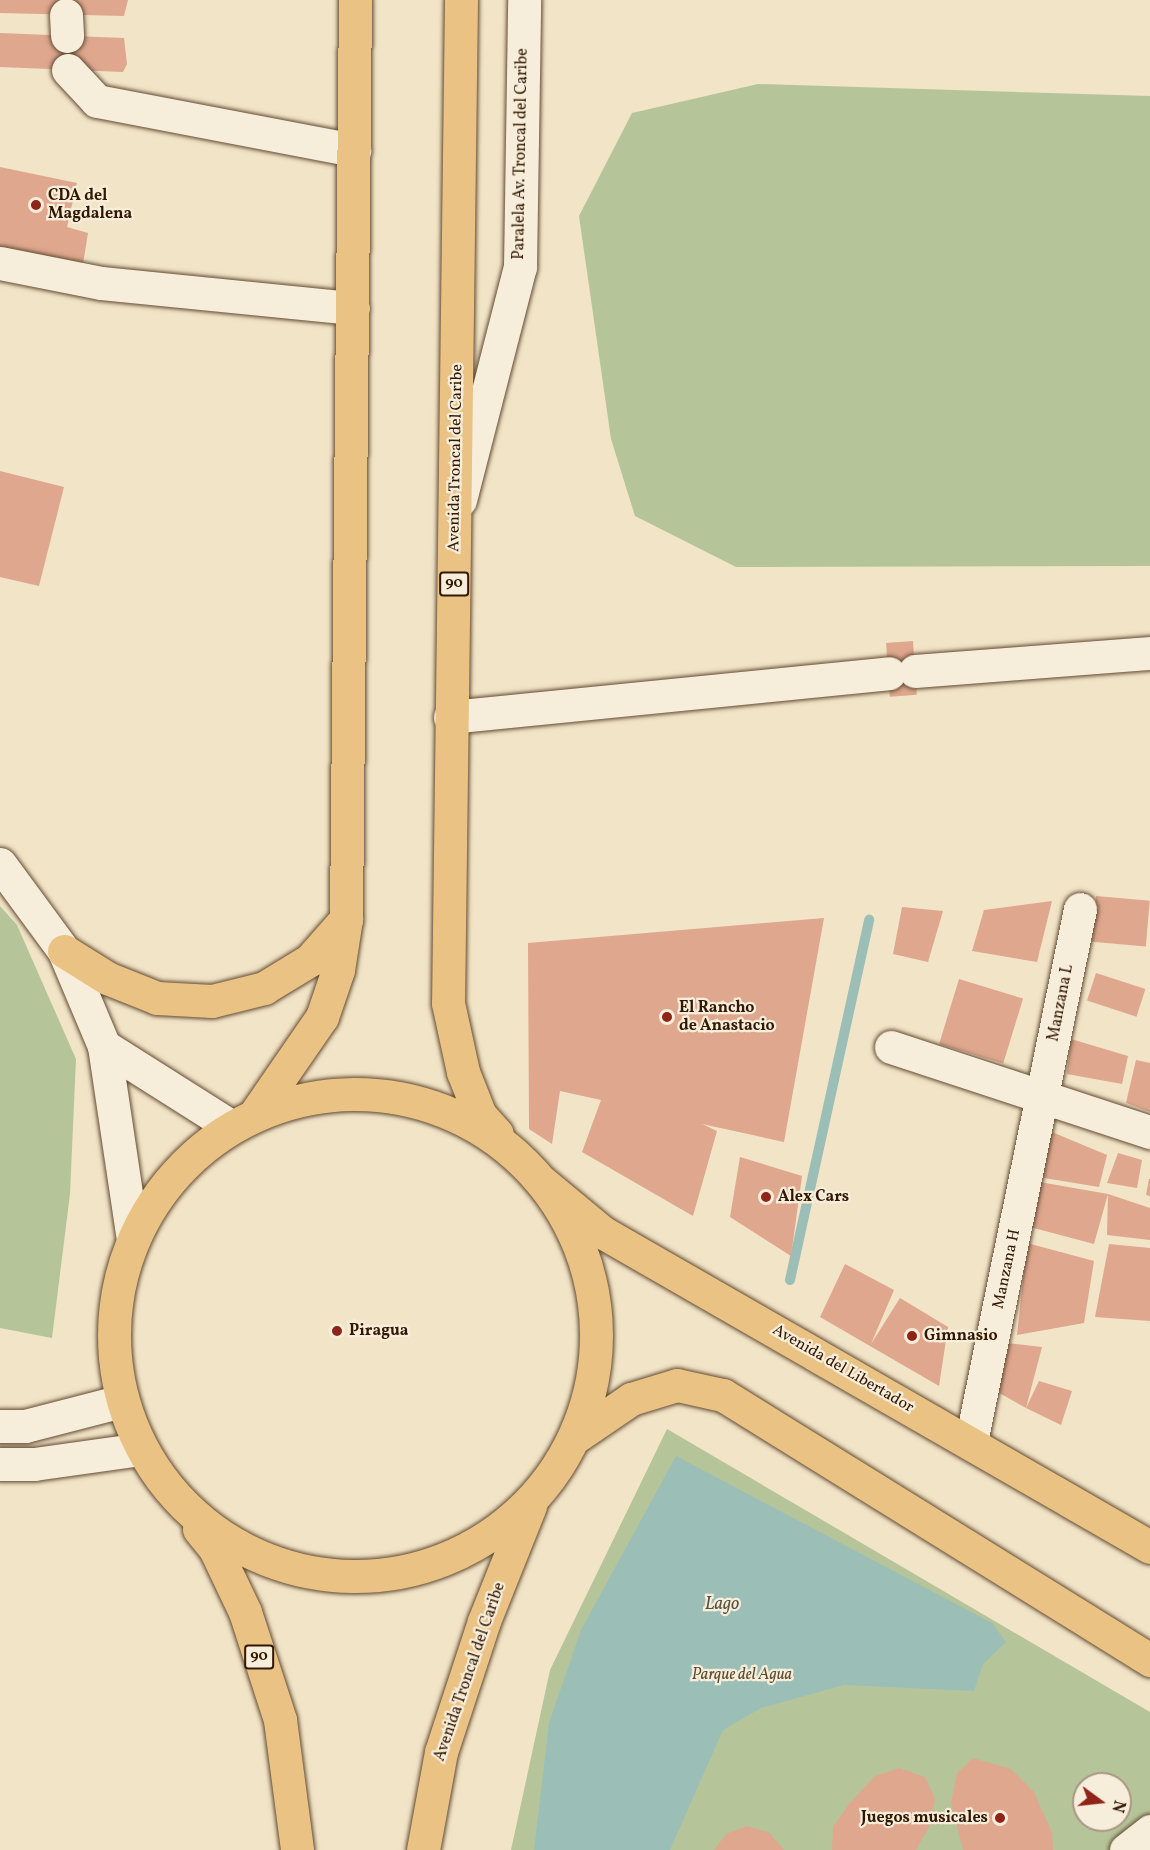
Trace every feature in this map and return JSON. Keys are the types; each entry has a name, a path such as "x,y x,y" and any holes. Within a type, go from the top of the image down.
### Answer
{"main road":[{"path":"244,1121 322,1017 338,970 346,919 355,0"},
{"name":"Avenida Troncal del Caribe","path":"461,0 448,1003 463,1072 480,1115 512,1151"},
{"path":"64,951 106,978 158,998 212,1001 264,988 310,960 346,919"},
{"path":"344,1093 390,1095 434,1106 475,1124 512,1151 543,1183 568,1220 585,1262 595,1306 596,1352 588,1396 574,1438 533,1498 494,1534 448,1559 398,1574 346,1578 294,1571 245,1552 201,1524 164,1486 141,1449 122,1401 114,1348 117,1293 133,1240 158,1196 191,1157 244,1121 310,1098 344,1093"},
{"name":"Avenida del Libertador","path":"543,1183 602,1232 1149,1543"},
{"path":"574,1438 640,1396 677,1385 723,1395 1150,1660"},
{"name":"90","path":"164,1486 215,1549 245,1612 279,1720 297,1850"},
{"name":"Avenida Troncal del Caribe","path":"423,1850 441,1752 484,1621 533,1498"}],"street":[{"name":"Paralela Av. Troncal del Caribe","path":"456,516 520,267 524,0"},
{"path":"68,70 97,101 354,150"},
{"path":"0,263 101,283 353,308"},
{"path":"450,717 902,672 1150,653"},
{"path":"0,864 64,951 104,1046 133,1240"},
{"name":"Manzana L","path":"1043,1097 1080,909"},
{"path":"104,1046 244,1121"},
{"path":"891,1047 1150,1132"},
{"name":"Manzana H","path":"971,1442 1043,1097"},
{"path":"0,1426 25,1426 122,1401"},
{"path":"0,1464 34,1464 141,1449"},
{"path":"1126,1850 1150,1831"}],"green space":[{"path":"758,84 1150,96 1150,566 736,567 635,516 611,439 579,216 632,113"},
{"path":"0,906 17,925 76,1059 70,1194 52,1338 0,1328"},
{"name":"Parque del Agua","path":"667,1429 1150,1712 1150,1850 511,1850 550,1670"}],"water":[{"name":"Lago","path":"676,1456 992,1623 1006,1642 983,1664 974,1691 844,1685 761,1708 723,1730 670,1850 534,1850 549,1723 581,1630"}],"building":[{"path":"0,0 128,0 124,16 0,13"},
{"path":"0,33 124,38 127,64 123,72 0,67"},
{"name":"CDA del Magdalena","path":"0,167 77,183 67,227 88,233 82,270 0,253"},
{"path":"0,471 64,487 39,586 0,577"},
{"path":"913,641 917,695 890,697 886,643"},
{"path":"1096,896 1150,901 1146,947 1092,942"},
{"path":"1052,901 1037,962 972,951 984,910"},
{"path":"902,907 943,911 928,962 893,954"},
{"name":"El Rancho de Anastacio","path":"824,918 784,1142 702,1124 717,1131 693,1216 582,1152 601,1100 560,1091 552,1144 529,1129 528,943"},
{"path":"1096,973 1145,989 1136,1017 1087,1001"},
{"path":"959,979 1023,999 1003,1064 939,1044"},
{"path":"1071,1039 1128,1056 1122,1084 1067,1074"},
{"path":"1136,1060 1150,1063 1150,1112 1126,1103"},
{"path":"1040,1127 1107,1155 1099,1187 1032,1176"},
{"path":"1118,1153 1142,1160 1137,1188 1107,1183"},
{"name":"Alex Cars","path":"740,1157 802,1176 791,1256 730,1217"},
{"path":"1150,1179 1150,1196 1146,1195"},
{"path":"1034,1181 1108,1194 1094,1244 1030,1227"},
{"path":"1108,1194 1150,1208 1150,1240 1107,1235"},
{"path":"1027,1243 1094,1261 1084,1323 1017,1335"},
{"path":"1109,1244 1150,1248 1150,1321 1095,1317"},
{"path":"845,1264 894,1290 871,1344 900,1298 948,1327 939,1386 820,1317"},
{"path":"1007,1343 1042,1347 1026,1408 994,1390"},
{"path":"1039,1381 1072,1391 1061,1425 1026,1408"},
{"name":"Juegos musicales","path":"973,1758 1011,1769 1034,1792 1052,1833 1053,1850 963,1850 951,1803 957,1773"},
{"path":"899,1768 925,1777 935,1799 929,1827 916,1850 832,1850 833,1827 849,1804 875,1776"},
{"path":"747,1826 770,1833 784,1850 714,1850 726,1834"}],"waterway":[{"path":"790,1280 869,920"}],"place":[{"name":"CDA del Magdalena","path":"36,205"},
{"name":"El Rancho de Anastacio","path":"667,1017"},
{"name":"Alex Cars","path":"766,1197"},
{"name":"Piragua","path":"337,1331"},
{"name":"Gimnasio","path":"912,1336"},
{"name":"Juegos musicales","path":"1000,1818"}]}
